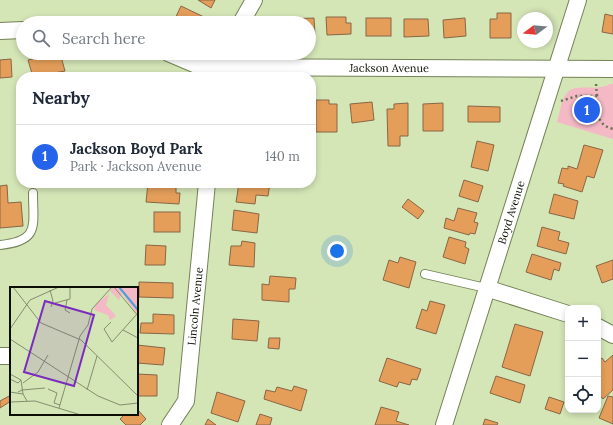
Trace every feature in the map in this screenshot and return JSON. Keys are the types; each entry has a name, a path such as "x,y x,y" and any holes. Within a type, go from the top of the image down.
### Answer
{"street":[{"path":"245,16 254,0"},
{"name":"Boyd Avenue","path":"444,425 578,0"},
{"path":"0,31 16,30"},
{"name":"Jackson Avenue","path":"184,60 201,67 613,69"},
{"name":"Lincoln Avenue","path":"170,425 186,401 207,188"},
{"path":"486,288 565,313"},
{"path":"601,329 613,335"}],"lane":[{"path":"0,245 13,244 26,239 33,229 33,194"},
{"path":"425,274 486,288"}],"path":[{"path":"596,85 598,118 606,127 613,129"},
{"path":"545,106 577,96 597,96"}],"shaded area":[{"path":"613,84 613,139 557,122 564,98 572,89 600,87"}],"building":[{"path":"198,0 215,0 211,8"},
{"path":"181,6 202,16 176,16"},
{"path":"497,13 511,13 511,38 490,38 490,19 497,19"},
{"path":"605,14 613,16 613,34 602,32"},
{"path":"326,17 346,17 346,23 351,23 351,34 327,35"},
{"path":"366,18 391,18 391,36 366,36"},
{"path":"465,18 466,36 444,38 443,20"},
{"path":"404,19 428,19 429,36 404,37"},
{"path":"11,59 12,77 0,78 0,60"},
{"path":"28,60 62,60 65,71 60,72 32,72"},
{"path":"316,100 329,100 329,104 337,104 337,132 316,132"},
{"path":"372,102 374,120 352,123 350,104"},
{"path":"408,103 408,136 400,136 400,146 388,146 387,109 394,109 394,104"},
{"path":"443,103 443,131 423,131 423,104"},
{"path":"468,106 500,107 500,122 468,122"},
{"path":"477,141 494,145 488,171 471,167"},
{"path":"584,145 603,150 594,178 587,176 582,192 558,183 562,168 568,169 568,166 577,169"},
{"path":"464,180 483,186 478,202 459,196"},
{"path":"7,185 8,203 21,202 23,226 0,228 0,186"},
{"path":"147,188 176,188 176,193 180,193 179,204 146,202"},
{"path":"238,188 269,188 268,196 256,195 255,204 236,202"},
{"path":"554,194 578,201 574,219 549,213"},
{"path":"408,199 424,211 418,219 402,207"},
{"path":"458,208 477,213 474,222 478,223 475,234 470,233 469,235 444,228 446,218 454,221"},
{"path":"234,210 259,214 257,233 232,230"},
{"path":"154,212 180,212 180,232 154,232"},
{"path":"542,227 560,232 558,240 569,243 566,254 537,246"},
{"path":"449,237 466,242 465,247 469,249 465,264 443,257"},
{"path":"242,241 255,243 254,267 229,265 231,246 241,246"},
{"path":"146,245 166,246 165,265 145,265"},
{"path":"532,254 561,263 559,271 554,269 551,280 526,272"},
{"path":"400,257 416,262 409,288 383,280 389,260 398,263"},
{"path":"613,260 613,279 602,283 596,266"},
{"path":"270,276 296,278 295,289 289,289 289,302 262,300 262,284 269,285"},
{"path":"139,282 173,283 173,298 139,297"},
{"path":"430,301 445,305 436,334 416,328 422,309 427,311"},
{"path":"153,314 174,315 174,334 140,333 141,323 153,323"},
{"path":"233,319 259,321 257,341 232,339"},
{"path":"515,324 543,332 530,376 502,367"},
{"path":"269,338 280,338 279,349 268,348"},
{"path":"138,345 165,348 163,365 138,363"},
{"path":"613,355 613,390 603,399 601,397 601,359 602,358 605,362"},
{"path":"387,358 421,369 417,380 412,379 410,385 399,382 397,387 379,381"},
{"path":"138,374 157,375 157,396 138,396"},
{"path":"496,376 525,385 520,403 490,393"},
{"path":"294,386 307,390 301,411 264,399 266,390 275,392 277,387 292,391"},
{"path":"217,392 245,401 238,422 211,413"},
{"path":"10,396 10,402 0,408 0,401"},
{"path":"608,396 613,397 613,424 599,418"},
{"path":"549,397 564,402 560,414 545,409"},
{"path":"381,407 399,412 396,421 409,425 375,425"},
{"path":"138,410 146,419 140,425 126,425 120,419 124,415 138,415"},
{"path":"260,414 272,418 270,425 256,425"},
{"path":"208,419 216,425 205,425"},
{"path":"485,419 498,423 497,425 483,425"}],"place":[{"name":"Jackson Boyd Park","path":"587,110"}]}
